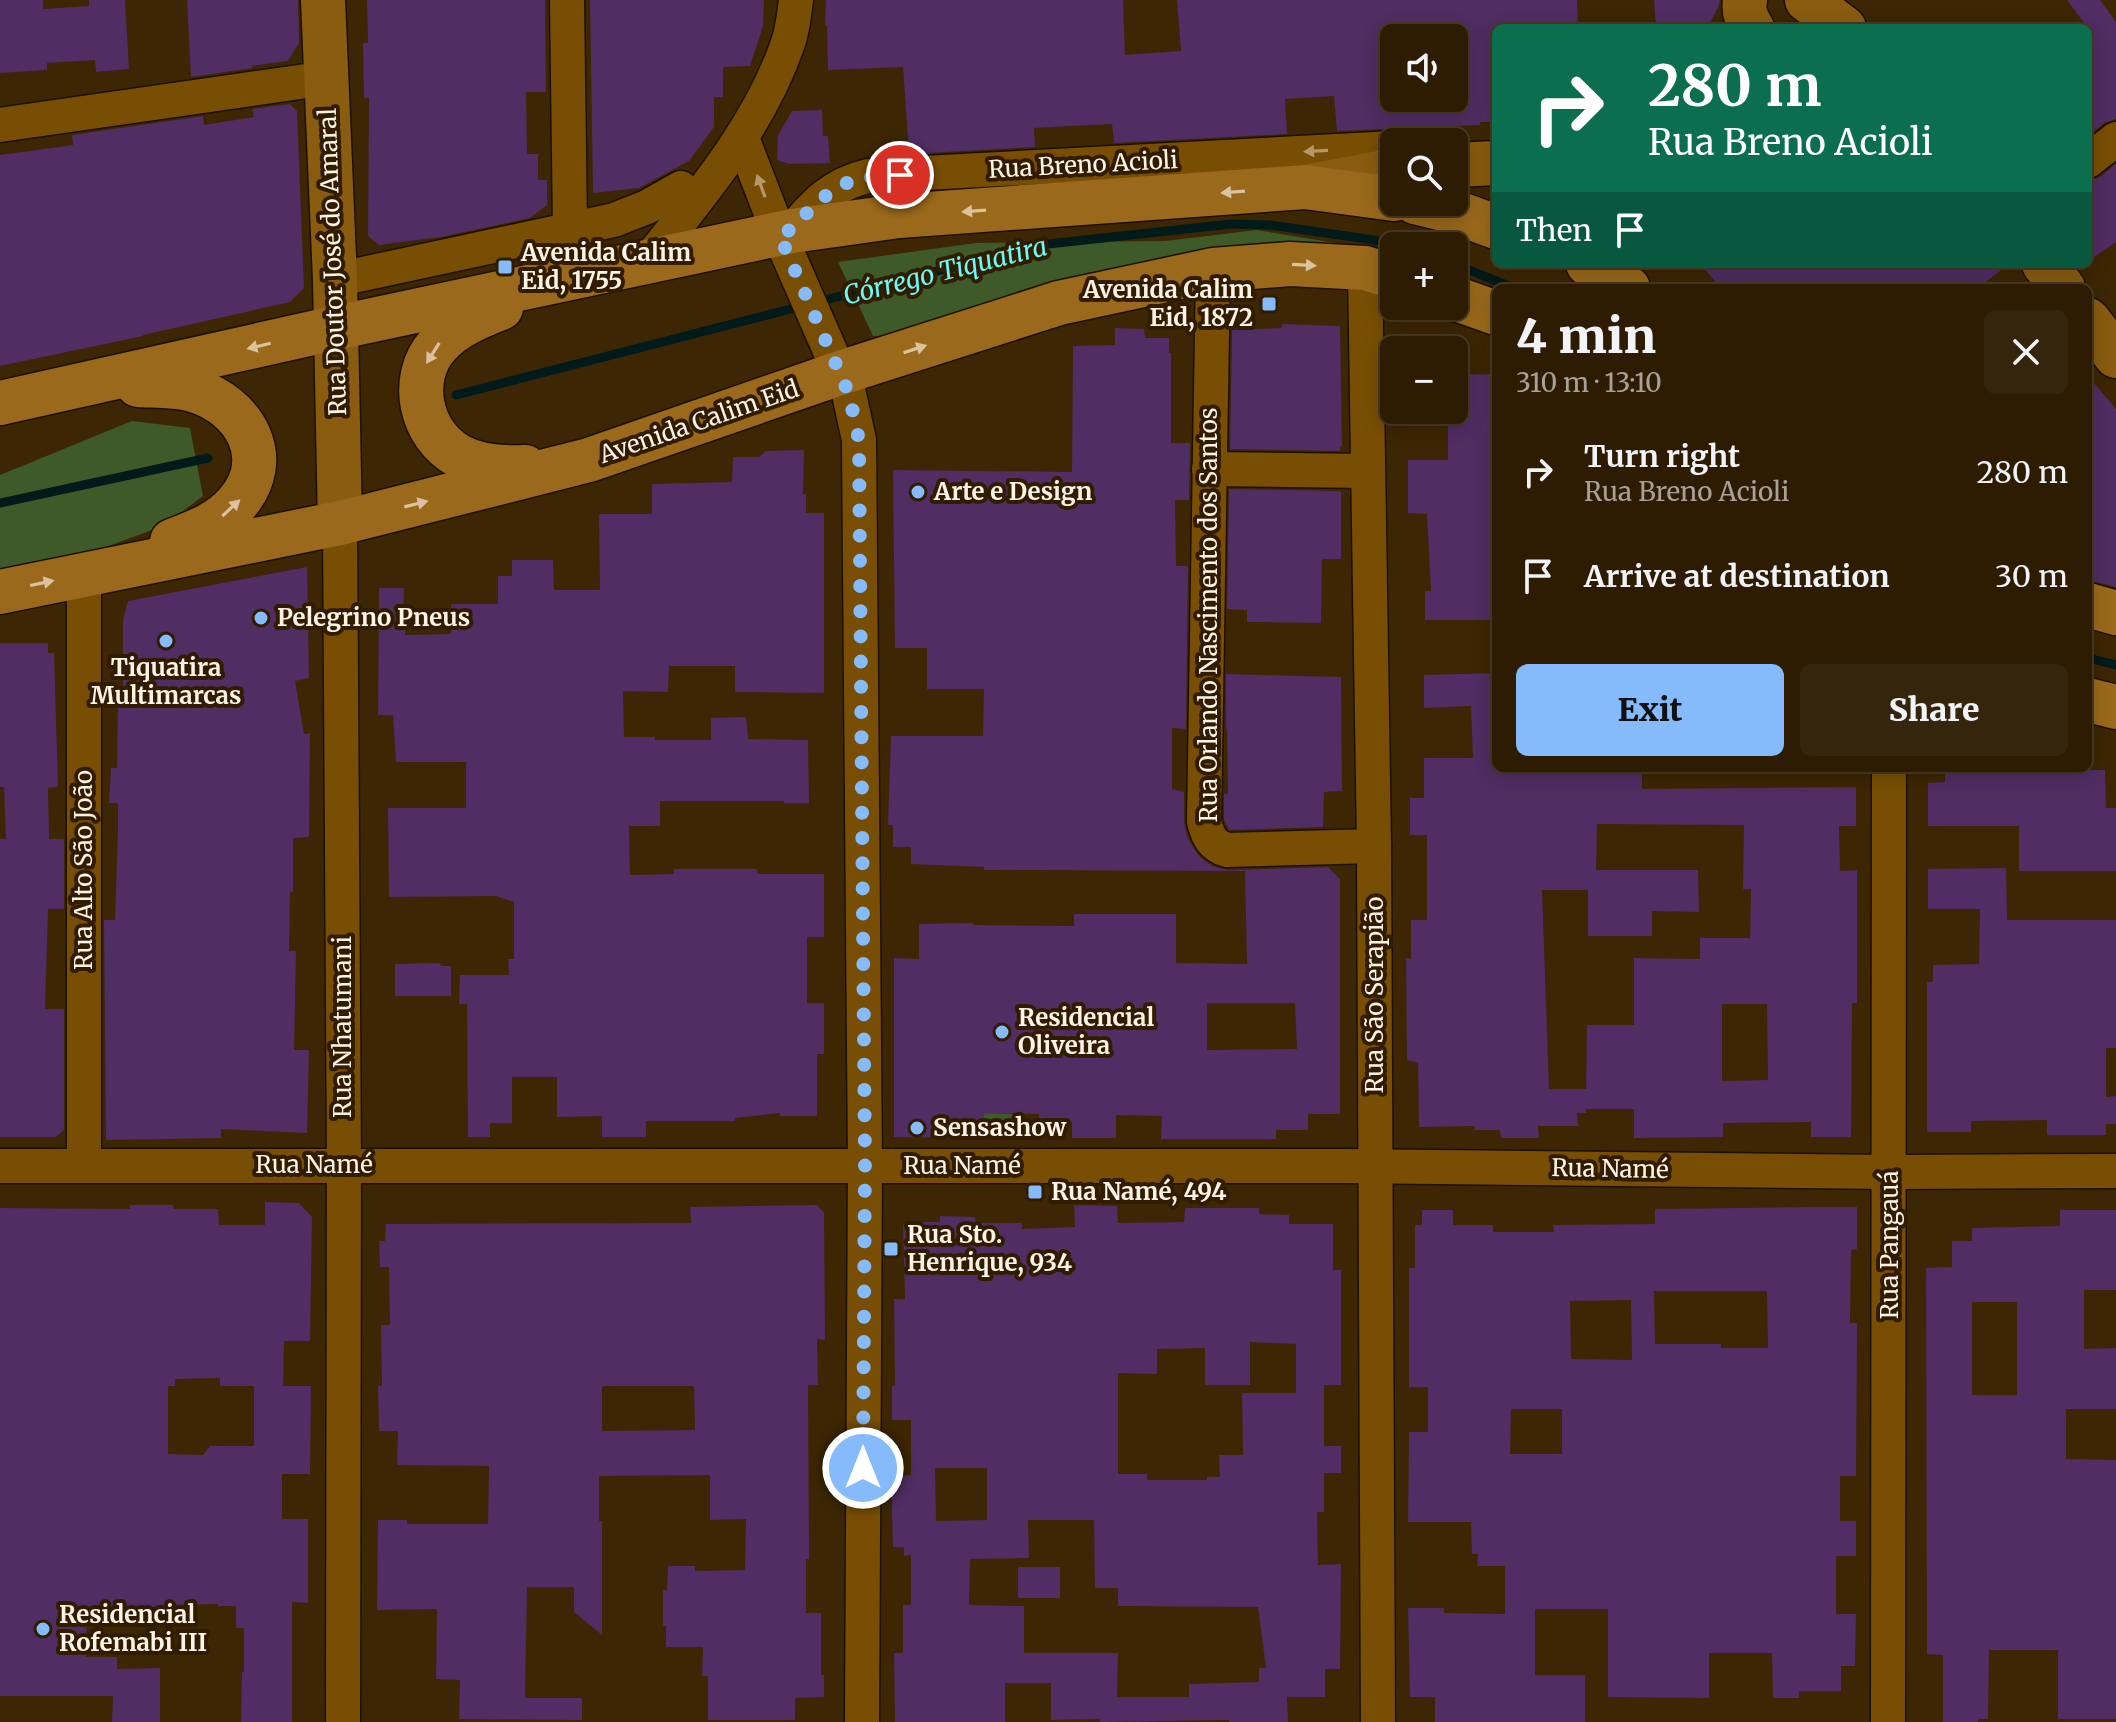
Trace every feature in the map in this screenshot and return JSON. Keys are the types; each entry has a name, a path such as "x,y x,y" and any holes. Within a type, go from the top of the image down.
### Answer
{"main road":[{"path":"0,403 785,232 899,216 1305,187 1380,197"},
{"path":"1466,216 1492,226"},
{"name":"Avenida Calim Eid","path":"0,592 340,523 589,460 835,360 1059,303 1213,270 1290,264 1379,273"},
{"path":"573,277 469,322 449,334 433,350 424,370 421,403 429,425 442,443 460,457 485,465 511,467 589,460"},
{"path":"1468,303 1492,312"},
{"path":"84,574 213,523 241,498 251,480 254,457 250,436 244,425 229,408 208,396 167,386 90,384"},
{"path":"2092,606 2116,613"},
{"path":"2092,701 2116,707"}],"street":[{"name":"Rua Doutor José do Amaral","path":"323,0 335,280 340,523"},
{"path":"567,0 570,229"},
{"path":"648,261 742,138 777,72 790,39 796,0"},
{"path":"1797,24 1805,0 1838,24"},
{"path":"0,125 327,78"},
{"path":"742,138 785,232 799,278 835,360 851,404 859,440 865,1165 862,1722"},
{"path":"2092,158 2116,139"},
{"name":"Rua Breno Acioli","path":"785,232 831,191 851,180 868,176 1380,149"},
{"path":"1468,153 1492,159"},
{"path":"1468,163 1492,160"},
{"path":"1305,187 1380,173"},
{"path":"335,280 614,220 647,207 681,188"},
{"path":"2047,268 2060,284"},
{"name":"Rua Orlando Nascimento dos Santos","path":"1213,270 1204,822 1208,837 1218,848 1227,850 1374,846"},
{"name":"Rua São Serapião","path":"1378,1722 1374,846 1368,471 1379,273"},
{"path":"2092,325 2116,356"},
{"path":"1209,469 1368,471"},
{"name":"Rua Nhatumani","path":"340,523 343,1722"},
{"name":"Rua Alto São João","path":"84,574 84,1165"},
{"name":"Rua Pangauá","path":"1888,1722 1889,772"},
{"name":"Rua Namé","path":"0,1166 1375,1166 1890,1172 2116,1171"}],"green space":[{"path":"1257,230 1380,252 927,336 873,336 838,262 976,243 1165,241"},
{"path":"132,421 190,428 203,496 163,526 106,547 0,572 0,475"},
{"path":"984,1113 1020,1114 1020,1138 984,1138"}],"building":[{"path":"0,0 43,0 43,9 89,6 89,0 125,0 129,69 96,72 95,60 47,63 47,70 0,73"},
{"path":"187,0 298,0 299,43 288,61 191,77"},
{"path":"367,0 545,0 546,92 526,92 527,154 538,154 538,180 547,180 547,205 530,218 441,237 379,245 368,236 369,98 364,98 363,43 368,43"},
{"path":"590,0 764,0 763,26 750,66 723,67 723,97 714,97 714,127 689,161 639,188 593,193"},
{"path":"826,0 1123,0 1125,55 1181,51 1177,0 1577,0 1578,24 1492,24 1492,122 1480,122 1480,125 1337,131 1334,96 1285,99 1287,134 1114,143 1112,124 1034,128 1035,147 909,154 903,67 828,70"},
{"path":"1654,0 1720,0 1710,23 1656,24"},
{"path":"2067,0 2100,0 2116,22 2116,119 2104,123 2092,133 2092,24 2085,24"},
{"path":"290,104 297,111 304,288 290,302 0,366 0,155 73,145 72,135 203,116 204,125 254,117 252,109"},
{"path":"822,110 823,136 828,136 830,163 789,164 777,160 778,135 792,111"},
{"path":"2116,164 2116,242 2092,258 2092,180"},
{"path":"1704,268 2004,268 1983,284 1718,284"},
{"path":"1282,324 1340,326 1340,451 1230,449 1232,330 1282,328"},
{"path":"1115,328 1144,329 1145,338 1169,338 1171,443 1190,443 1189,500 1175,500 1176,566 1188,566 1186,729 1172,728 1172,789 1184,792 1184,822 1188,839 1199,856 1212,866 1228,870 1328,867 1340,879 1340,1114 1308,1114 1308,1130 1276,1130 1276,1139 1161,1139 1162,1116 1116,1115 1116,1138 1072,1138 1072,1122 1039,1122 1039,1114 984,1113 984,1138 894,1137 894,958 919,959 919,924 1074,926 1074,914 1176,914 1176,963 1247,964 1245,871 984,870 984,867 911,864 911,847 893,847 893,825 888,825 891,736 983,736 984,689 927,689 927,648 895,648 893,470 1072,472 1073,346 1115,345","holes":["1207,1003 1295,1003 1297,1049 1207,1050"]},
{"path":"1492,374 1492,620 1425,620 1425,591 1431,591 1427,514 1408,513 1408,460 1448,460 1448,424 1468,424 1468,375"},
{"path":"2092,381 2116,409 2116,587 2092,581"},
{"path":"804,450 806,513 824,513 824,693 735,692 735,666 669,666 668,692 623,691 624,737 711,740 711,718 746,717 748,739 808,740 809,803 660,801 660,826 629,826 630,875 674,874 674,869 757,869 758,874 824,874 824,937 807,937 807,1003 824,1003 824,1054 817,1054 817,1116 780,1116 780,1113 735,1118 735,1121 646,1121 646,1137 602,1137 602,1116 557,1117 557,1077 512,1077 512,1123 490,1123 490,1137 468,1137 467,1004 459,1004 460,975 509,975 508,959 514,959 514,902 496,896 389,897 388,808 466,808 466,762 396,762 393,715 378,715 379,588 404,588 405,635 451,634 451,604 498,604 498,576 512,576 512,560 553,560 554,590 600,590 599,514 652,514 652,484 732,482 733,457 759,457 766,451"},
{"path":"1229,489 1341,491 1341,559 1322,559 1321,623 1247,622 1247,610 1227,609"},
{"path":"307,567 309,678 295,681 304,734 310,733 309,837 293,838 289,951 296,951 294,1050 309,1050 307,1133 221,1129 221,1138 106,1140 104,920 115,920 118,803 109,803 111,768 117,768 118,698 123,698 123,620 128,601"},
{"path":"0,643 48,643 48,653 54,653 58,787 48,788 49,839 64,839 64,909 48,909 45,1009 64,1009 64,1130 56,1137 0,1137 0,839 6,839 4,787 0,787"},
{"path":"1492,673 1492,772 1642,772 1642,789 1856,787 1856,826 1839,826 1840,871 1857,870 1857,1003 1852,1003 1851,1137 1811,1137 1811,1122 1723,1123 1723,1137 1634,1138 1634,1109 1586,1109 1586,1113 1577,1113 1578,1126 1538,1126 1539,1138 1501,1138 1500,1130 1474,1130 1475,1126 1419,1127 1418,1063 1407,1060 1406,958 1411,959 1411,920 1427,920 1427,835 1410,835 1410,798 1424,798 1424,758 1473,758 1471,706 1424,708 1424,675","holes":["1597,824 1744,825 1743,889 1751,889 1750,938 1700,938 1700,959 1634,958 1634,1025 1587,1025 1586,1093 1586,1089 1549,1089 1542,890 1588,890 1588,936 1652,936 1652,911 1699,912 1698,870 1596,870","1722,1004 1767,1004 1768,1080 1722,1081"]},
{"path":"1226,674 1341,677 1342,791 1324,792 1323,827 1228,828 1224,819 1224,794 1228,794"},
{"path":"2105,770 2106,808 2116,808 2116,871 2019,871 2019,826 1928,826 1928,783 1945,782 1945,772"},
{"path":"2006,868 2007,920 2116,920 2116,1048 2106,1048 2106,1097 2116,1096 2116,1124 2106,1124 2106,1135 2047,1135 2047,1120 1971,1121 1971,1132 1927,1132 1927,982 1933,982 1933,965 1979,964 1980,909 1928,909 1928,869"},
{"path":"440,963 441,966 451,966 451,996 395,996 395,964"},
{"path":"265,1202 299,1203 312,1217 310,1341 284,1341 283,1386 311,1386 310,1474 282,1474 282,1519 308,1519 308,1603 292,1602 292,1722 241,1722 244,1628 236,1628 236,1606 218,1604 87,1607 86,1657 117,1657 117,1669 160,1668 160,1722 112,1722 113,1696 0,1696 0,1208 130,1209 130,1205 173,1205 174,1209 218,1209 219,1225 265,1225","holes":["220,1378 220,1386 254,1386 254,1446 210,1446 203,1455 168,1454 168,1386 175,1386 175,1379"]},
{"path":"817,1205 824,1213 825,1340 817,1339 818,1385 808,1385 809,1559 806,1559 806,1613 821,1613 824,1697 795,1698 795,1720 708,1720 708,1676 702,1676 703,1647 666,1647 663,1590 667,1590 668,1566 695,1566 695,1571 745,1570 746,1519 710,1520 710,1475 599,1476 602,1635 574,1612 574,1587 527,1587 525,1698 582,1698 582,1720 459,1719 460,1680 436,1679 437,1609 377,1610 378,1520 407,1520 407,1524 488,1524 489,1466 397,1465 398,1431 379,1431 381,1325 390,1325 389,1267 380,1267 379,1241 385,1241 386,1224 691,1223 690,1207","holes":["602,1386 694,1386 695,1430 602,1431"]},
{"path":"1074,1205 1117,1206 1118,1223 1184,1222 1185,1208 1259,1208 1259,1214 1289,1215 1289,1224 1333,1224 1333,1270 1341,1270 1341,1385 1324,1385 1324,1446 1341,1446 1341,1473 1324,1473 1324,1512 1317,1512 1318,1565 1341,1564 1340,1669 1325,1669 1325,1697 1287,1697 1288,1722 1051,1720 1051,1683 1005,1683 1005,1722 895,1722 894,1653 903,1653 903,1605 911,1605 911,1555 904,1556 904,1547 893,1547 892,1515 892,1476 911,1475 911,1420 892,1420 892,1386 895,1386 894,1299 905,1299 903,1225 940,1222 940,1216 975,1217 976,1223 1022,1223 1022,1229 1075,1227","holes":["1250,1342 1296,1344 1296,1393 1242,1393 1243,1455 1219,1455 1220,1477 1207,1477 1207,1480 1147,1480 1147,1474 1118,1474 1118,1373 1157,1374 1157,1349 1205,1348 1205,1385 1250,1385","935,1468 987,1468 987,1520 936,1521","1028,1520 1094,1520 1095,1588 1118,1588 1118,1606 1258,1607 1266,1668 1259,1668 1259,1682 1189,1684 1189,1697 1117,1697 1118,1653 1024,1653 1024,1606 969,1605 970,1559 1029,1558"]},
{"path":"1857,1207 1857,1249 1851,1250 1850,1323 1857,1323 1856,1476 1840,1476 1840,1521 1856,1521 1856,1556 1836,1556 1836,1614 1856,1614 1855,1666 1841,1666 1841,1691 1799,1691 1799,1698 1773,1698 1772,1653 1709,1653 1709,1698 1608,1697 1608,1609 1535,1609 1535,1675 1585,1675 1585,1722 1435,1722 1435,1697 1410,1697 1408,1608 1444,1608 1444,1613 1505,1614 1505,1566 1477,1566 1478,1554 1472,1554 1471,1522 1408,1522 1409,1432 1428,1432 1428,1387 1409,1387 1409,1268 1415,1268 1415,1225 1422,1225 1422,1210 1453,1210 1453,1225 1493,1225 1493,1232 1554,1232 1553,1225 1655,1224 1655,1209","holes":["1654,1291 1767,1291 1768,1348 1655,1344","1631,1300 1632,1360 1571,1359 1570,1301","1511,1409 1562,1409 1562,1454 1510,1454"]},
{"path":"2060,1210 2116,1210 2116,1290 2084,1290 2084,1349 2116,1348 2116,1409 2066,1409 2066,1459 2116,1460 2116,1719 2058,1719 2058,1650 1989,1650 1988,1719 1943,1722 1943,1655 1927,1654 1926,1268 1952,1267 1952,1241 1972,1241 1972,1228 2060,1226","holes":["1972,1302 2017,1302 2017,1395 1972,1395"]},
{"path":"1018,1567 1060,1567 1060,1598 1018,1598"}],"waterway":[{"name":"Córrego Tiquatira","path":"817,302 1039,245 1231,224 1270,225 1380,242"},
{"name":"Córrego Tiquatira","path":"1468,270 1504,284"},
{"name":"Córrego Tiquatira","path":"456,395 802,306"},
{"name":"Córrego Tiquatira","path":"0,503 208,458"},
{"name":"Córrego Tiquatira","path":"2092,659 2116,665"}],"place":[{"name":"Avenida Calim Eid, 1755","path":"505,267"},
{"name":"Avenida Calim Eid, 1872","path":"1269,304"},
{"name":"Arte e Design","path":"918,492"},
{"name":"Pelegrino Pneus","path":"261,618"},
{"name":"Tiquatira Multimarcas","path":"166,641"},
{"name":"Residencial Oliveira","path":"1002,1032"},
{"name":"Sensashow","path":"917,1128"},
{"name":"Rua Namé, 494","path":"1035,1192"},
{"name":"Rua Sto. Henrique, 934","path":"891,1249"},
{"name":"Residencial Rofemabi III","path":"43,1629"}],"route":[{"path":"863,1468 865,1165 859,440 849,394 779,234 792,231 806,214 840,185 868,176 900,175"}]}
